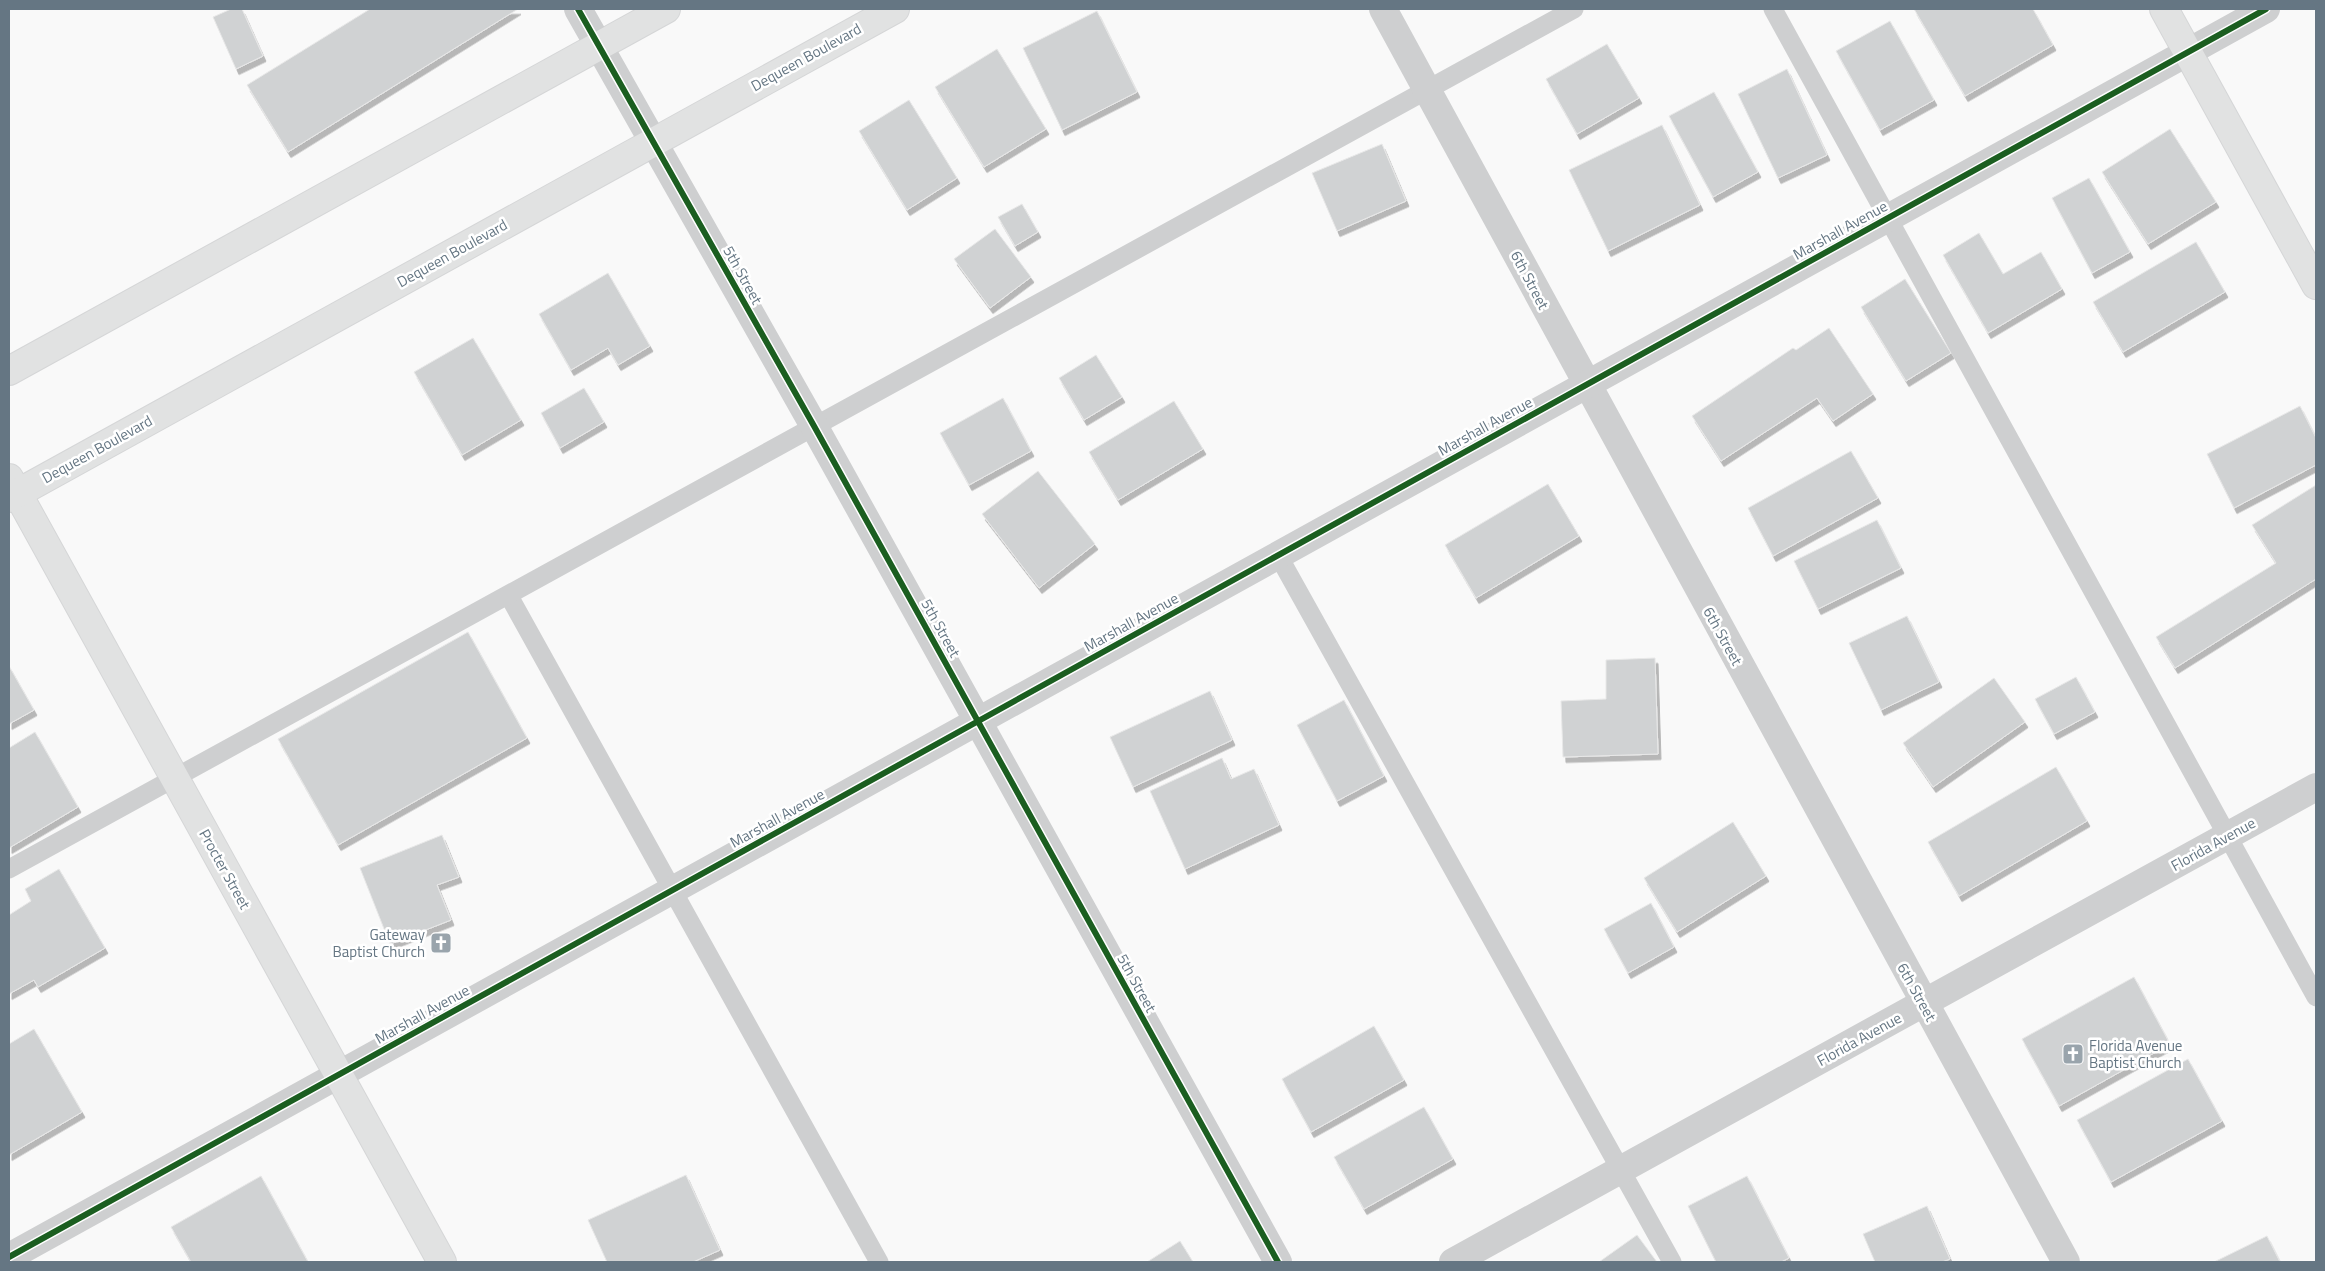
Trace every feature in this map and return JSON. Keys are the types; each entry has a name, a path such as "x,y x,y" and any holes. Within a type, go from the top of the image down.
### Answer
{"street":[{"name":"5th Street","path":"578,9 814,426 1278,1262"},
{"path":"9,371 666,9"},
{"name":"Dequeen Boulevard","path":"12,489 895,9"},
{"name":"6th Street","path":"1382,9 1923,1004 2066,1262"},
{"path":"2164,9 2316,285"},
{"name":"Marshall Avenue","path":"9,1257 2266,9"},
{"name":"Procter Street","path":"12,489 175,778 442,1262"},
{"name":"Florida Avenue","path":"1453,1262 2316,787"}],"lane":[{"path":"9,870 1574,9"},
{"path":"1773,9 2316,997"},
{"path":"1278,555 1672,1262"},
{"path":"508,596 879,1262"}],"building":[{"path":"231,9 242,9 263,56 236,69 213,17"},
{"path":"370,9 518,9 288,152 247,85"},
{"path":"1914,9 2033,9 2053,45 1965,96"},
{"path":"1097,11 1137,92 1062,130 1023,48"},
{"path":"1890,21 1934,100 1880,130 1836,51"},
{"path":"1607,44 1639,98 1577,134 1546,79"},
{"path":"997,49 1046,129 984,167 935,87"},
{"path":"1787,69 1827,155 1778,178 1738,94"},
{"path":"1714,92 1758,172 1713,197 1669,116"},
{"path":"909,100 957,178 907,210 859,131"},
{"path":"1662,125 1700,205 1608,251 1569,170"},
{"path":"2170,129 2216,202 2148,244 2102,172"},
{"path":"1382,144 1406,201 1337,231 1312,173"},
{"path":"2089,178 2130,252 2092,273 2052,198"},
{"path":"1022,204 1038,232 1015,246 998,217"},
{"path":"995,229 1031,277 990,308 954,259"},
{"path":"1979,233 2003,274 2041,252 2062,289 1988,333 1943,255"},
{"path":"2196,242 2225,292 2123,352 2093,302"},
{"path":"608,273 650,346 618,365 608,348 571,370 539,314"},
{"path":"1905,279 1951,353 1906,381 1861,307"},
{"path":"1829,328 1873,394 1833,421 1817,398 1721,461 1692,416 1793,348 1796,350"},
{"path":"473,338 521,420 462,455 414,372"},
{"path":"1096,355 1122,397 1084,420 1059,378"},
{"path":"584,388 604,422 560,448 541,413"},
{"path":"1003,398 1031,451 969,485 940,433"},
{"path":"1174,401 1203,449 1118,500 1089,452"},
{"path":"2300,406 2316,438 2316,465 2234,508 2207,454"},
{"path":"1851,451 1878,498 1773,556 1748,508"},
{"path":"1038,471 1095,544 1039,588 982,514"},
{"path":"1548,484 1579,536 1476,598 1445,545"},
{"path":"2316,485 2316,579 2175,668 2156,637 2276,563 2252,525"},
{"path":"1877,520 1901,568 1818,609 1794,561"},
{"path":"1907,616 1939,682 1881,710 1849,643"},
{"path":"468,632 527,738 338,845 278,739"},
{"path":"1655,658 1658,754 1563,757 1561,701 1606,699 1606,660"},
{"path":"9,666 34,710 9,724"},
{"path":"2076,677 2095,712 2054,734 2035,699"},
{"path":"1994,678 2025,722 1933,787 1903,743"},
{"path":"1210,691 1232,740 1133,787 1110,737"},
{"path":"1344,700 1384,776 1337,801 1297,725"},
{"path":"35,732 78,807 9,848 9,748"},
{"path":"1222,758 1231,779 1254,769 1279,825 1185,869 1150,791"},
{"path":"2056,767 2087,821 1959,896 1928,842"},
{"path":"1733,822 1766,876 1677,932 1644,878"},
{"path":"442,835 459,877 437,885 451,920 390,944 360,868"},
{"path":"59,869 105,948 38,987 34,980 9,994 9,915 31,901 25,889"},
{"path":"1651,903 1674,947 1628,973 1604,929"},
{"path":"2134,977 2170,1044 2059,1106 2022,1039"},
{"path":"1374,1026 1404,1080 1311,1132 1282,1079"},
{"path":"34,1029 82,1112 9,1155 9,1044"},
{"path":"2188,1059 2222,1121 2111,1182 2077,1120"},
{"path":"1424,1107 1453,1159 1364,1209 1334,1157"},
{"path":"686,1175 720,1250 693,1262 607,1262 588,1220"},
{"path":"261,1176 308,1262 191,1262 171,1227"},
{"path":"1747,1176 1789,1258 1781,1262 1716,1262 1688,1206"},
{"path":"1927,1206 1950,1259 1942,1262 1875,1262 1863,1234"},
{"path":"1637,1235 1657,1262 1599,1262"},
{"path":"2267,1236 2280,1262 2214,1262"},
{"path":"1180,1241 1193,1262 1147,1262"}],"cycle path":[{"path":"578,9 814,426 1278,1262"},
{"path":"9,1257 2266,9"}],"place":[{"name":"Gateway Baptist Church","path":"441,943"},
{"name":"Florida Avenue Baptist Church","path":"2073,1054"}]}
